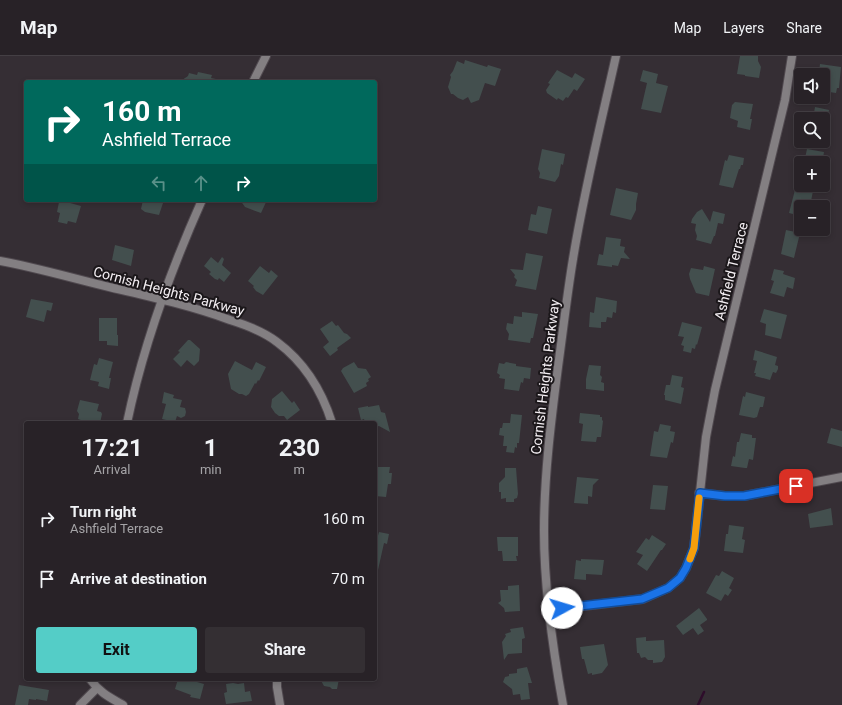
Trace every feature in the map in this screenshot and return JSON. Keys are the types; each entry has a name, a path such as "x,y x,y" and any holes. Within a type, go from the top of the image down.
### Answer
{"street":[{"path":"254,80 266,56"},
{"name":"Cornish Heights Parkway","path":"563,705 555,664 544,531 546,474 555,393 573,260 616,56"},
{"name":"Ashfield Terrace","path":"550,610 642,599 668,588 680,578 686,568 694,548 706,436 715,390 786,100 792,56"},
{"path":"128,421 147,345 162,300 201,202"},
{"name":"Cornish Heights Parkway","path":"0,261 212,313 254,328 276,341 291,353 306,371 318,389 331,421"},
{"path":"700,493 725,496 744,496 842,477"},
{"path":"92,681 104,694 122,705"},
{"path":"277,681 280,705"},
{"path":"80,705 97,688"}],"building":[{"path":"740,56 758,56 758,61 761,67 759,78 737,74"},
{"path":"465,60 487,67 488,65 501,69 495,86 485,83 479,100 471,103 468,97 463,100 451,94 448,87 451,77 450,75 457,61 464,64"},
{"path":"820,64 841,67 839,88 837,88 836,93 830,92 830,68 820,68"},
{"path":"557,70 572,78 575,73 585,79 577,91 574,89 568,98 566,97 563,101 558,98 557,100 547,93 546,90 550,84 548,83"},
{"path":"643,70 658,74 656,83 668,86 661,113 641,109 647,83 640,81"},
{"path":"198,72 212,75 211,78 216,80 182,80 188,76 189,73 197,75"},
{"path":"735,102 753,104 750,119 752,119 750,130 737,127 738,121 730,118 732,105"},
{"path":"815,107 829,110 829,112 814,112"},
{"path":"542,149 565,154 563,165 561,164 559,176 555,182 539,178 540,173 538,169"},
{"path":"807,149 824,152 823,156 806,156"},
{"path":"729,155 744,158 743,165 741,165 739,169 733,188 719,185 725,160 727,161"},
{"path":"616,188 638,193 636,210 631,220 610,215"},
{"path":"794,192 813,192 811,200 794,200 794,214 789,213"},
{"path":"59,202 67,202 81,206 76,223 68,221 67,224 58,222 60,213 57,212"},
{"path":"143,202 163,202 159,215 145,212 141,209"},
{"path":"241,202 266,202 261,213 245,207"},
{"path":"538,206 552,209 547,234 528,230 531,214 536,215"},
{"path":"702,209 710,222 713,211 725,214 723,224 718,223 715,236 711,244 696,240 696,224 691,223 697,212"},
{"path":"786,230 794,232 794,236 799,236 794,258 781,254"},
{"path":"606,237 621,239 620,246 625,247 624,252 630,259 621,258 618,266 612,265 612,267 597,265 599,254 603,255"},
{"path":"115,245 134,250 131,266 112,260"},
{"path":"526,253 543,256 536,290 515,286 517,280 510,269 523,270"},
{"path":"211,257 218,263 222,257 224,259 222,265 231,273 224,282 219,278 218,280 215,279 209,274 211,272 204,266"},
{"path":"260,266 269,273 271,270 278,276 263,295 256,291 253,287 254,286 248,281"},
{"path":"704,266 715,269 709,296 696,293 689,274 691,268 703,270"},
{"path":"774,269 784,271 783,274 795,278 793,289 787,287 784,297 770,293 774,281 771,280"},
{"path":"596,297 617,301 616,313 613,312 612,318 607,317 606,322 601,322 601,328 589,327 590,312 594,313"},
{"path":"31,299 53,303 51,311 47,310 44,322 26,317"},
{"path":"764,309 787,315 781,339 765,335 766,324 760,322"},
{"path":"522,312 538,314 533,338 531,338 530,343 508,340 509,334 506,329 507,323 513,324 514,316 522,317"},
{"path":"99,318 117,318 118,346 107,345 107,341 99,341"},
{"path":"332,321 351,338 337,348 338,350 330,356 323,347 329,342 320,329"},
{"path":"682,322 702,327 697,345 696,344 695,349 692,348 691,353 683,351 684,346 681,345 684,337 678,336"},
{"path":"188,340 200,349 199,361 194,366 187,360 181,367 173,359"},
{"path":"755,350 777,357 775,365 778,366 778,369 776,373 773,372 770,380 755,376 756,373 754,373 757,361 753,360"},
{"path":"99,358 113,362 109,378 111,378 109,389 98,386 99,382 90,380 94,364 97,365"},
{"path":"235,361 252,370 256,362 266,367 259,381 258,380 256,384 255,383 249,394 246,396 231,389 228,374"},
{"path":"354,362 358,368 366,369 371,377 366,383 367,386 354,393 341,371 343,368"},
{"path":"506,362 516,364 516,366 531,368 530,379 524,378 523,383 521,382 519,391 504,389 505,379 499,378 500,375 497,373 499,363 504,364"},
{"path":"589,365 601,366 600,375 602,377 601,382 604,383 604,391 586,389 586,379"},
{"path":"672,375 683,377 681,387 684,388 681,404 665,400 664,395 666,385 670,385"},
{"path":"282,391 292,403 294,401 300,410 287,420 284,416 279,416 275,413 271,407 272,399"},
{"path":"164,392 174,395 173,398 182,400 180,407 185,408 185,416 181,418 177,416 175,421 162,419 166,404 162,403"},
{"path":"746,392 765,397 763,407 760,407 757,417 754,418 739,415 743,396 745,397"},
{"path":"80,400 99,404 97,411 101,412 102,414 100,421 84,421 78,419 79,414 77,411"},
{"path":"379,405 381,412 385,413 390,432 379,426 377,426 377,421 361,420 358,408"},
{"path":"580,413 600,415 600,417 602,417 601,437 597,437 596,442 581,441 583,424 579,423"},
{"path":"511,414 522,415 519,443 517,443 517,448 515,447 514,453 506,452 507,446 503,446 504,436 499,435 500,428 502,428 503,423 510,423"},
{"path":"660,424 671,426 670,431 675,432 673,443 671,442 667,458 650,456 654,431 658,432"},
{"path":"831,428 842,431 842,447 827,443"},
{"path":"741,433 752,435 752,438 756,438 753,460 749,459 747,468 731,466 733,456 735,457 737,442 739,442"},
{"path":"377,467 390,467 389,473 392,473 391,484 388,484 386,497 377,496"},
{"path":"505,468 516,468 518,494 517,498 514,499 514,502 506,502 506,498 501,499 501,492 499,492 499,483 505,477"},
{"path":"577,477 599,479 593,485 592,497 588,496 588,504 574,503"},
{"path":"653,485 668,486 665,510 650,509"},
{"path":"831,508 833,525 810,528 808,514"},
{"path":"729,525 744,527 742,539 745,540 743,553 724,551 726,534 728,534"},
{"path":"379,532 389,534 387,544 384,543 378,570 377,570 377,539"},
{"path":"652,535 666,544 647,571 637,564 643,555 636,552 646,538 649,540"},
{"path":"497,537 518,537 518,556 516,556 517,561 503,561 502,551 498,551"},
{"path":"581,559 604,560 602,575 586,574 586,580 574,579 576,560 581,561"},
{"path":"722,571 734,578 729,588 732,590 728,596 725,594 721,601 706,593 716,575 719,576"},
{"path":"519,585 520,611 505,612 504,608 498,603 501,601 500,590 508,590 508,586"},
{"path":"699,608 707,619 700,625 704,631 698,635 693,628 683,635 676,626"},
{"path":"523,627 525,638 522,639 522,653 508,654 504,660 502,642 506,636 505,634 511,632 510,629"},
{"path":"646,637 646,641 664,640 665,657 662,662 653,663 653,660 648,660 645,657 641,658 639,653 637,653 636,638"},
{"path":"604,644 608,665 602,673 592,675 592,673 588,674 584,659 582,659 580,647"},
{"path":"527,667 532,683 528,683 530,699 521,700 520,694 513,695 512,689 503,682 505,677 509,676 509,674 517,673 517,669"},
{"path":"177,681 197,681 204,684 200,699 190,697 191,695 175,689"},
{"path":"321,681 339,681 337,689 324,686"},
{"path":"244,683 245,692 250,691 252,701 226,704 224,693 227,692 226,684"},
{"path":"19,685 49,690 47,701 29,699 28,705 15,705"}],"waterway":[{"path":"698,705 704,692"}],"slow traffic":[{"path":"690,559 694,548 699,498"}],"route":[{"path":"562,608 642,599 668,588 680,578 686,568 694,548 700,493 725,496 744,496 796,486"}]}
